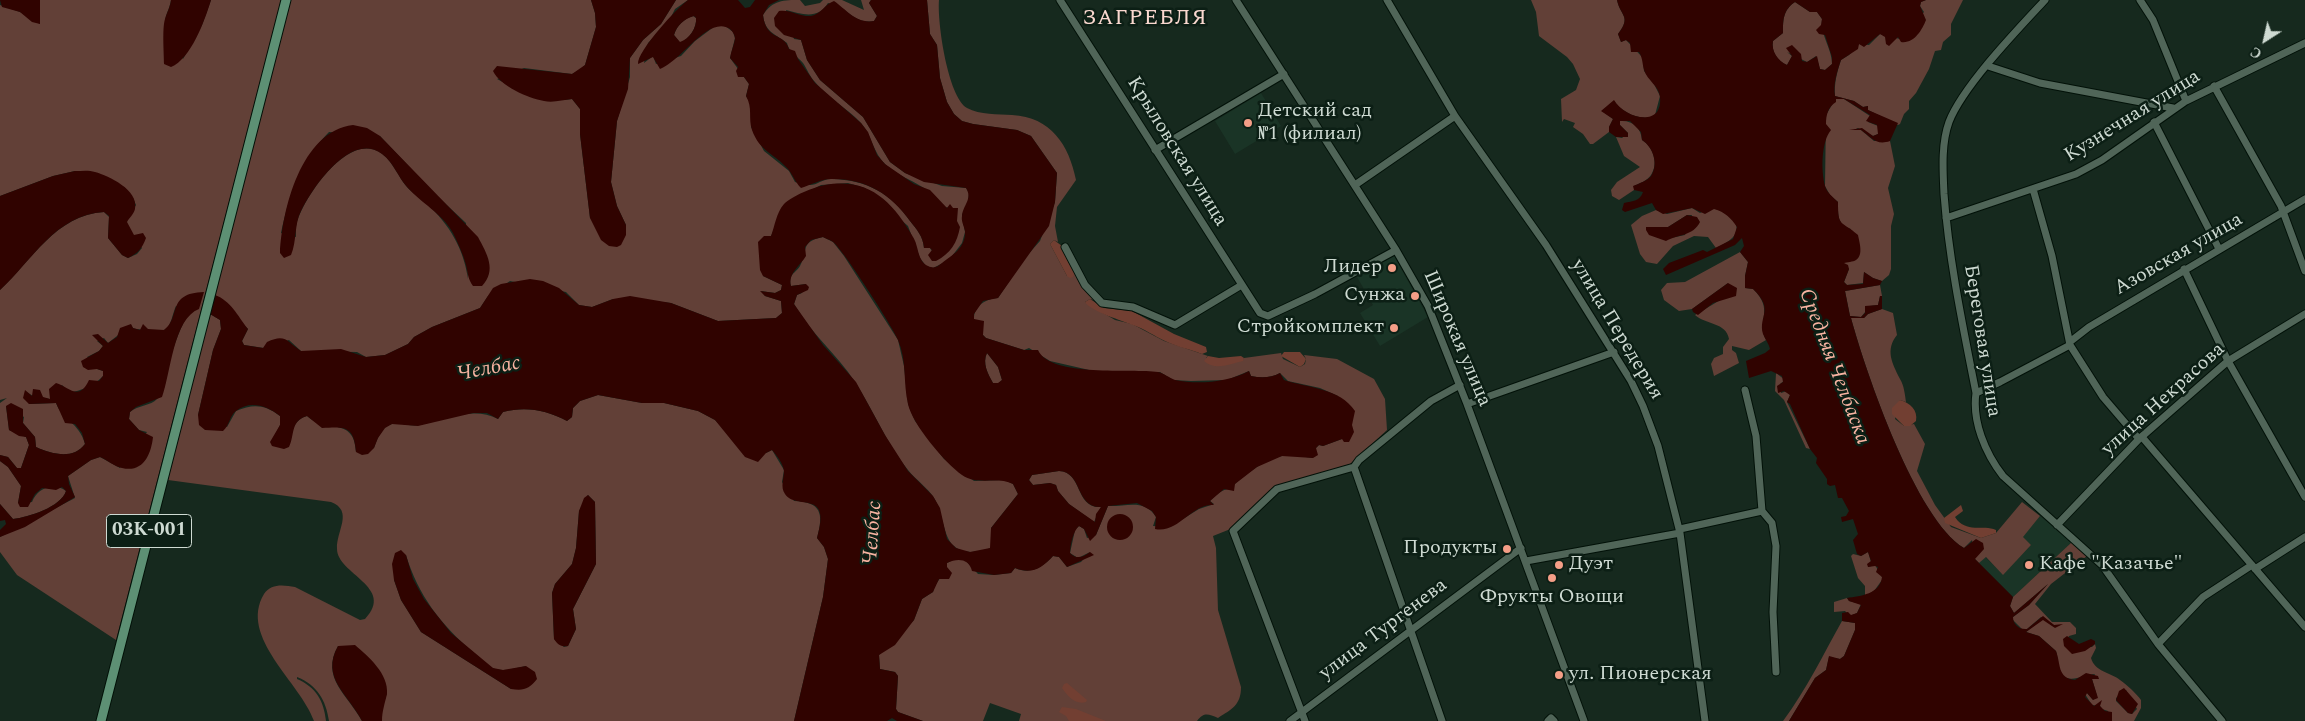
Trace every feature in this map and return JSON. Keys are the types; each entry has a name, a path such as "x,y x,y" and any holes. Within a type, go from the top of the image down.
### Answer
{"main road":[{"name":"03К-001","path":"101,721 286,0"}],"street":[{"name":"Крыловская улица","path":"1060,0 1240,286 1260,313 1268,316 1315,294 1396,250"},
{"path":"1237,2 1246,0"},
{"name":"улица Передерия","path":"1387,0 1455,116 1546,245 1614,352 1631,381 1651,425 1680,531 1705,721"},
{"name":"Береговая улица","path":"2046,0 1988,66 1956,108 1946,130 1944,160 1946,218 1956,290 1976,392 1974,406 1977,421 1997,468 2030,502 2102,565 2158,644 2222,721"},
{"path":"2140,0 2153,20 2186,100"},
{"name":"Широкая улица","path":"1237,2 1396,250 1428,306 1460,385 1584,721"},
{"name":"Кузнечная улица","path":"1946,218 2033,189 2087,168 2186,100 2305,43"},
{"path":"1988,66 2040,83 2173,108"},
{"path":"1155,150 1284,74"},
{"path":"2214,86 2281,206 2305,271"},
{"path":"1355,185 1455,116"},
{"path":"2154,122 2219,250"},
{"path":"2033,189 2052,256 2064,318 2071,343 2102,397 2141,438 2305,627"},
{"name":"Азовская улица","path":"1976,392 2000,382 2071,343 2089,326 2305,200"},
{"path":"1065,246 1085,285 1102,303 1133,307 1175,325 1240,286"},
{"path":"2184,269 2228,361 2305,497"},
{"name":"улица Некрасова","path":"2057,525 2141,438 2228,361 2305,314"},
{"path":"1467,404 1614,352"},
{"path":"1305,721 1233,531 1277,489 1354,467 1359,460 1431,401 1460,385"},
{"path":"1745,390 1756,436 1762,511 1772,523 1776,546 1773,612 1776,672"},
{"path":"1354,467 1442,721"},
{"path":"1526,561 1680,531 1762,511"},
{"path":"2158,644 2203,597 2305,537"},
{"name":"улица Тургенева","path":"1290,721 1521,548"},
{"path":"1548,721 1551,718 1554,721"}],"shaded area":[{"path":"40,0 171,0 165,20 166,28 169,37 183,59 202,25 211,0 281,0 116,640 17,575 0,552 0,537 75,498 68,476 91,460 100,457 120,468 147,432 139,430 129,419 130,412 151,403 161,395 178,336 191,312 176,306 171,322 166,329 145,330 133,328 131,325 108,343 104,338 97,341 103,346 99,351 87,357 97,369 103,371 103,376 88,387 69,392 62,385 50,399 33,396 25,391 29,404 56,403 62,413 79,431 85,444 80,449 68,454 62,454 36,447 35,437 23,423 24,417 6,406 9,430 26,437 29,445 21,468 17,468 8,457 0,455 0,403 7,398 0,400 0,290 58,230 72,221 87,215 104,212 109,217 108,238 122,255 128,258 137,254 142,248 126,222 136,205 124,187 75,171 53,176 0,196 0,5 20,12 40,24"},
{"path":"291,0 591,0 595,13 596,27 585,65 580,70 572,74 524,68 497,79 542,98 572,99 580,109 580,134 590,218 626,225 617,206 611,182 617,121 630,77 630,58 643,40 661,24 676,0 688,0 675,9 668,23 648,43 644,63 653,56 656,64 681,56 695,41 715,26 724,25 733,32 735,38 730,58 749,84 746,96 751,104 751,127 764,151 789,171 795,182 810,185 829,179 844,180 867,185 877,190 903,211 919,233 924,248 930,248 932,251 954,225 956,214 953,208 943,207 932,193 886,165 878,155 861,123 820,88 787,43 768,29 764,21 763,15 767,10 771,6 783,1 800,0 805,6 820,3 823,0 842,0 864,10 861,0 871,0 869,3 877,16 874,21 855,18 841,8 828,3 815,14 804,14 786,10 794,39 801,40 807,60 820,80 863,117 890,162 905,173 942,186 966,188 969,193 968,202 962,215 965,232 962,243 949,260 933,268 926,266 920,258 908,226 865,188 848,183 821,185 785,204 771,236 763,276 782,285 781,290 775,293 761,291 765,296 781,301 782,313 776,318 718,321 671,303 652,301 613,299 592,307 579,305 566,292 510,281 488,296 480,308 432,327 414,337 408,344 385,355 366,357 357,352 301,351 289,340 264,348 244,345 242,341 248,329 215,295","holes":["329,132 380,136 434,193 466,223 468,279 463,257 449,229 435,212 407,187 385,156 375,150 363,149 351,153 339,161 327,172 308,199 296,224 296,237 281,233 297,179 310,155"]},
{"path":"927,0 939,0 940,25 945,58 954,90 960,101 967,108 978,112 1026,117 1037,121 1048,127 1056,135 1069,155 1076,180 1057,207 1055,226 1058,242 1054,240 1050,244 1067,276 1075,271 1094,300 1090,299 1085,302 1115,320 1132,324 1164,341 1208,356 1206,358 1242,361 1244,358 1281,353 1283,359 1300,367 1305,364 1306,359 1304,355 1337,359 1374,379 1385,399 1387,430 1350,464 1277,486 1233,528 1213,536 1216,548 1218,610 1241,687 1241,693 1235,706 1218,718 1206,715 1197,721 1019,721 1021,714 990,703 983,721 923,721 898,712 896,709 898,676 895,672 880,669 879,655 914,620 922,599 933,592 947,563 955,559 965,560 978,574 994,575 1011,573 1015,568 1026,571 1036,569 1053,556 1059,557 1067,567 1081,562 1090,552 1078,558 1070,553 1075,530 1079,526 1084,529 1087,538 1096,535 1108,506 1140,505 1146,507 1156,517 1153,526 1170,527 1199,509 1214,504 1210,501 1217,495 1224,490 1230,489 1240,479 1268,461 1286,455 1313,458 1319,445 1323,446 1342,439 1338,396 1320,388 1288,381 1280,373 1270,377 1258,377 1251,376 1249,371 1227,380 1191,381 1173,380 1160,372 1098,372 1050,361 1029,348 1024,350 986,338 983,335 983,328 974,319 976,310 985,301 998,298 1024,259 1040,241 1055,202 1057,173 1031,136 1017,130 962,121 954,114 947,102 940,78 937,45 930,34"},
{"path":"1531,0 1617,0 1625,20 1618,34 1621,42 1626,40 1643,58 1644,71 1653,82 1660,96 1655,115 1645,118 1633,115 1622,109 1614,101 1602,111 1613,119 1609,132 1593,144 1590,144 1583,134 1573,127 1575,123 1564,119 1562,122 1561,99 1576,90 1580,79 1573,64 1567,57 1539,36 1536,12"},
{"path":"1926,0 1963,0 1951,24 1951,35 1943,42 1941,50 1935,51 1929,69 1916,93 1909,101 1909,109 1904,114 1900,124 1898,125 1868,110 1868,106 1863,107 1854,101 1835,96 1836,78 1841,60 1849,55 1859,44 1869,45 1880,34 1900,39 1924,12 1920,6 1921,2"},
{"path":"1795,2 1810,12 1817,12 1822,19 1823,31 1832,64 1825,70 1820,69 1816,56 1807,62 1787,52 1792,56 1787,65 1780,61 1774,52 1773,41 1783,33 1786,12"},
{"path":"693,16 696,18 694,29 680,43 674,35 675,31 681,23"},
{"name":"Детский сад №1 (филиал)","path":"1261,93 1281,126 1235,154 1215,121"},
{"path":"1836,98 1844,99 1870,116 1868,122 1878,126 1878,134 1873,136 1858,128 1854,130 1861,130 1874,141 1890,141 1895,166 1888,188 1894,214 1891,226 1891,269 1889,275 1882,281 1864,272 1863,283 1847,285 1844,282 1849,269 1843,264 1851,229 1843,225 1839,219 1838,202 1830,195 1825,186 1826,115"},
{"path":"1620,121 1632,123 1638,128 1642,140 1652,151 1655,165 1649,177 1634,186 1634,190 1619,200 1612,196 1611,190 1617,182 1640,167 1624,156 1616,137 1622,138 1628,133 1620,125"},
{"path":"1692,208 1700,213 1716,209 1730,217 1737,227 1731,239 1716,248 1708,237 1694,236 1673,246 1657,264 1646,262 1640,254 1631,225 1642,216 1656,210 1667,214","holes":["1687,215 1692,215 1685,235 1671,238 1649,227 1668,227"]},
{"path":"823,237 833,242 844,256 898,340 904,366 908,404 915,421 944,459 974,481 1005,480 1013,484 1018,494 991,528 991,548 967,552 958,549 950,542 934,498 900,460 855,382 808,325 794,304 797,295 802,293 806,284 791,286 790,279 800,266 808,244 815,239"},
{"path":"1054,240 1062,246 1075,271 1073,277 1067,276 1050,244"},
{"path":"1740,252 1748,262 1745,288 1753,289 1763,303 1763,333 1766,340 1749,350 1732,346 1732,350 1736,353 1739,363 1714,376 1711,364 1714,358 1723,354 1723,347 1729,339 1724,329 1695,315 1722,299 1728,283 1692,309 1679,311 1664,300 1661,290 1667,283 1685,282"},
{"path":"1394,256 1428,317 1380,346 1360,313 1373,305 1357,277"},
{"path":"1880,285 1882,296 1880,296 1878,305 1870,306 1861,317 1850,316 1845,291"},
{"path":"1090,299 1104,308 1132,311 1174,334 1206,347 1207,352 1202,354 1174,345 1093,309 1085,302"},
{"path":"1882,309 1893,313 1897,335 1891,346 1891,357 1904,390 1906,402 1900,400 1895,419 1904,426 1914,424 1925,444 1917,471 1935,505 1951,527 1981,538 1996,533 2022,502 2040,516 2023,537 2031,545 2003,575 1986,557 1979,563 1975,559 1972,540 1964,548 1946,532 1928,508 1895,443 1868,373 1851,318 1864,318 1868,314"},
{"path":"210,314 220,320 221,329 213,350 198,415 227,427 236,411 253,406 264,407 280,416 280,425 275,435 291,442 294,426 299,420 307,416 323,424 345,430 354,441 356,452 374,448 378,437 385,427 392,424 416,425 469,414 488,415 498,419 503,412 520,409 544,412 567,421 572,417 573,408 580,401 598,395 642,403 664,403 698,411 715,420 730,436 766,453 772,450 784,470 782,482 794,501 810,504 815,507 820,516 817,538 824,547 828,559 823,597 794,721 382,721 382,708 387,693 338,646 333,657 332,668 334,677 362,721 329,721 326,706 319,694 310,684 297,677 297,679 304,682 314,691 321,701 326,721 314,721 307,706 265,643 259,627 258,610 267,590 274,586 286,586 295,587 360,620 365,619 373,608 374,598 370,589 363,581 339,558 337,542 343,516 342,511 331,502 168,480","holes":["588,495 595,502 596,564 573,609 576,629 568,646 564,647 554,639 552,593 555,584 572,564 576,548 579,511","406,555 424,596 441,620 461,642 486,664 495,669 507,670 526,666 511,689 421,632 401,600 394,580"]},
{"path":"1284,352 1300,352 1306,359 1304,364 1300,367 1281,356"},
{"path":"987,353 998,367 1002,380 998,384 993,383 985,365"},
{"path":"1208,356 1219,358 1241,356 1244,358 1243,361 1228,365 1213,366 1204,361"},
{"path":"1776,373 1785,380 1780,384 1781,393 1787,391 1790,395 1787,402 1810,449 1806,448 1784,400 1775,391"},
{"path":"1900,400 1910,405 1916,414 1916,421 1910,426 1904,426 1892,414 1892,408"},
{"path":"0,461 8,467 21,486 18,503 32,502 38,493 51,487 61,488 66,491 63,497 44,510 13,519 0,504"},
{"path":"1059,471 1067,473 1072,477 1087,502 1093,506 1101,507 1094,522 1069,504 1058,491 1056,485 1050,483 1033,485 1029,480 1032,475"},
{"path":"1961,505 1963,511 1955,517 1959,522 1969,527 1991,528 1996,530 1996,533 1981,538 1945,523 1944,518"},
{"path":"2040,516 2072,542 2013,597 1979,563 1985,557 2003,574 2031,545 2022,537"},
{"path":"2072,542 2087,556 2051,584 2035,604 2052,622 2070,622 2076,628 2076,634 2069,636 2064,646 2092,647 2095,644 2096,648 2091,658 2093,663 2123,682 2141,700 2141,708 2134,721 2112,721 2108,711 2100,706 2092,705 2085,694 2087,693 2093,700 2097,696 2092,679 2095,674 2069,679 2065,677 2061,674 2056,651 2039,636 2026,632 2043,619 2054,627 2060,625 2054,625 2041,617 2027,629 2022,629 2013,620 2013,617 2029,605 2048,584 2014,613 2010,606 2013,597","holes":["2126,690 2137,709 2132,714 2128,713 2116,701 2116,698"]},
{"path":"1868,552 1871,562 1868,567 1875,565 1882,580 1874,591 1865,596 1865,586 1858,578 1851,556 1853,554 1861,556"},
{"path":"1847,598 1849,601 1861,604 1857,613 1850,616 1845,611 1834,612 1834,602"},
{"path":"1842,621 1855,623 1855,630 1844,656 1840,659 1829,657 1826,670 1815,678 1789,721 1783,721 1807,685"},
{"path":"1067,683 1087,700 1086,702 1082,703 1070,697 1062,688"},
{"path":"1062,707 1076,709 1106,721 1069,721 1066,716 1059,712"}],"water":[{"path":"0,0 40,0 40,24 32,22 20,12 2,7"},
{"path":"171,0 211,0 201,28 191,48 178,63 171,67 164,64 163,34 164,23"},
{"path":"591,0 676,0 661,24 643,40 630,58 628,89 617,121 611,182 617,206 626,225 626,235 621,245 617,247 609,246 601,240 590,218 580,134 580,109 572,99 547,102 523,94 502,82 493,71 497,66 572,74 585,65 596,27 595,13"},
{"path":"688,0 738,0 745,8 750,7 755,0 779,0 769,5 763,15 771,33 783,40 789,49 795,51 798,59 815,83 861,123 868,132 877,155 885,164 914,184 930,190 947,208 950,204 953,208 958,208 957,221 960,227 955,243 949,251 936,261 932,261 928,255 932,250 924,248 919,233 903,211 886,196 866,185 843,179 827,179 801,188 788,169 763,148 755,137 751,126 746,96 749,84 744,77 738,77 736,71 738,67 730,58 735,39 730,29 722,26 704,33 660,69 653,57 638,64 639,58 650,40","holes":["694,16 696,18 692,33 680,42 674,35 677,28 687,19"]},
{"name":"Челбас","path":"871,0 927,0 930,34 937,45 940,78 947,102 954,114 962,121 1017,130 1031,136 1057,173 1055,202 1049,226 998,298 983,301 974,314 974,319 984,321 983,335 986,338 1024,350 1038,350 1046,359 1058,365 1093,370 1158,372 1184,382 1213,382 1232,378 1249,371 1251,376 1258,377 1270,377 1280,373 1284,380 1332,393 1349,403 1355,411 1352,425 1354,432 1349,442 1344,442 1342,439 1323,446 1319,445 1316,448 1318,455 1313,458 1282,456 1257,467 1235,484 1234,491 1224,489 1210,501 1214,505 1199,509 1171,527 1155,529 1156,517 1152,511 1137,503 1108,506 1096,535 1090,541 1084,529 1079,526 1072,539 1070,553 1080,557 1090,552 1094,555 1067,567 1059,557 1053,556 1036,569 1027,571 1015,568 1011,573 994,575 972,571 968,564 962,560 947,563 947,567 952,573 949,579 939,579 933,592 922,599 914,620 895,645 879,655 880,669 895,672 898,676 896,709 898,712 923,721 897,721 892,718 887,721 794,721 823,597 828,559 824,547 817,538 820,512 811,504 790,499 785,494 782,485 784,471 780,460 772,450 766,453 758,462 745,457 715,420 698,411 664,403 642,403 598,395 580,401 573,408 572,417 567,421 544,412 520,409 503,412 498,419 487,413 473,413 418,426 392,424 385,428 374,448 368,454 362,455 356,452 355,443 350,432 342,428 322,428 307,416 295,425 289,447 284,449 272,446 270,442 280,425 280,416 264,407 253,405 241,408 232,415 223,431 205,430 199,425 198,415 213,350 221,329 220,320 210,314 215,295 230,305 248,329 242,341 244,345 263,348 267,342 278,338 286,340 301,351 341,349 366,357 385,355 408,344 414,337 432,327 480,308 493,288 501,284 530,279 543,281 559,288 579,305 592,307 613,299 630,296 671,303 718,321 776,318 782,313 781,301 765,296 760,291 775,293 781,290 782,285 763,276 760,270 758,242 764,236 771,236 779,211 788,201 815,188 841,184 867,189 888,203 913,237 924,264 930,267 939,266 958,250 965,237 962,216 968,199 966,188 924,182 905,173 890,162 863,117 820,80 807,60 801,40 784,35 775,26 774,18 779,11 811,16 834,1 857,18 874,21 877,16 869,3","holes":["823,237 832,241 838,247 887,320 901,348 908,404 911,412 922,432 938,453 962,475 968,478 1013,484 1018,494 991,528 990,548 970,552 956,548 947,539 940,508 933,496 908,471 885,435 856,382 823,345 794,304 797,295 808,290 809,287 806,284 791,286 791,277 806,256 805,247 811,240","987,353 998,367 1002,380 998,383 993,383 985,365","1059,471 1067,473 1072,477 1087,502 1093,506 1101,507 1096,514 1095,522 1069,504 1058,491 1056,485 1050,483 1033,485 1029,480 1032,475"]},
{"name":"Средняя Челбаска","path":"1617,0 1926,0 1921,2 1920,6 1926,20 1914,39 1901,42 1898,37 1889,46 1886,44 1885,37 1880,34 1864,47 1859,44 1858,49 1841,60 1837,74 1835,96 1854,101 1863,107 1868,106 1868,110 1898,123 1890,141 1877,142 1861,130 1849,130 1862,128 1873,136 1878,134 1877,125 1866,121 1870,115 1844,99 1836,99 1836,102 1831,106 1827,114 1826,124 1831,130 1825,142 1823,157 1825,186 1838,202 1839,216 1842,223 1858,235 1860,248 1860,255 1856,260 1844,263 1848,265 1849,269 1844,282 1847,285 1863,284 1864,272 1882,281 1880,285 1845,291 1850,316 1861,317 1865,313 1865,306 1878,305 1880,296 1882,296 1882,309 1868,314 1864,318 1851,318 1868,373 1895,443 1928,508 1946,532 1964,548 1976,539 1983,543 1984,549 1975,559 2013,597 2010,606 2014,613 2048,584 2029,605 2013,617 2014,622 2017,626 2027,629 2043,616 2054,625 2063,624 2055,628 2043,620 2026,632 2039,636 2056,651 2062,673 2069,679 2075,680 2086,673 2098,676 2099,679 2092,679 2098,698 2093,700 2087,693 2085,697 2094,706 2102,700 2100,706 2105,711 2112,712 2112,721 1789,721 1815,678 1826,670 1829,656 1840,659 1844,656 1855,630 1855,623 1842,621 1842,613 1848,612 1851,615 1857,613 1861,605 1849,601 1847,598 1874,591 1882,577 1876,572 1878,567 1868,567 1867,564 1871,561 1868,552 1861,556 1857,554 1853,540 1858,534 1853,519 1842,522 1841,517 1846,516 1849,511 1842,498 1838,498 1835,485 1830,486 1827,484 1827,479 1816,463 1817,458 1810,449 1790,404 1787,402 1790,395 1784,391 1778,393 1777,386 1783,382 1782,376 1771,371 1749,378 1746,361 1770,349 1762,328 1765,308 1763,302 1753,289 1745,288 1748,262 1740,252 1744,246 1742,238 1735,245 1666,275 1663,269 1669,263 1703,250 1707,252 1733,239 1737,227 1735,224 1725,214 1714,209 1705,214 1692,208 1663,214 1656,210 1652,203 1625,212 1622,210 1624,203 1636,200 1642,195 1643,192 1634,190 1633,186 1651,176 1655,166 1654,156 1642,140 1641,132 1630,121 1620,121 1620,125 1628,133 1628,137 1616,137 1609,132 1613,119 1601,111 1614,100 1626,112 1649,117 1655,114 1659,107 1660,97 1644,70 1639,52 1631,52 1630,43 1626,40 1621,42 1618,34 1625,20","holes":["1795,2 1810,12 1817,12 1822,19 1821,25 1816,30 1819,34 1825,35 1832,57 1832,64 1825,70 1820,69 1817,56 1807,62 1802,61 1801,54 1792,45 1786,48 1792,56 1787,65 1774,52 1773,41 1783,33 1783,24 1788,8"]},
{"path":"353,125 367,128 380,136 478,237 487,256 490,268 487,280 482,286 473,286 471,283 462,253 448,226 438,214 407,187 393,166 382,154 370,149 358,150 346,156 324,176 301,211 291,255 284,258 280,253 285,216 290,195 298,175 320,141 335,130"},
{"path":"75,171 90,171 101,174 115,180 128,190 135,202 135,209 127,222 134,235 143,233 146,238 141,248 128,258 122,255 108,238 109,216 104,212 87,215 72,221 58,230 0,290 0,196 53,176"},
{"path":"1687,215 1697,217 1700,222 1697,227 1666,241 1649,235 1646,230 1646,227 1668,227"},
{"path":"1728,283 1737,288 1736,296 1713,303 1698,315 1693,312 1692,309"},
{"path":"204,292 199,309 190,315 178,335 162,397 136,407 130,412 129,419 139,430 153,437 145,461 135,468 129,469 117,466 100,457 91,460 68,476 69,484 75,497 25,527 0,537 0,530 6,524 5,520 0,521 0,504 13,519 20,518 44,510 58,502 66,491 62,487 56,490 42,488 35,494 28,507 20,507 18,503 21,486 8,467 0,461 0,455 8,457 17,468 21,468 29,445 26,437 19,436 9,430 6,406 11,403 23,409 23,423 35,437 36,447 62,454 75,452 85,444 82,433 75,424 65,423 56,403 29,404 23,398 25,390 32,396 33,389 40,390 43,397 50,399 49,389 56,383 78,392 85,387 89,380 99,381 103,376 103,371 97,369 88,370 83,367 81,361 99,351 103,346 92,335 98,334 108,343 117,337 120,328 131,324 133,328 140,330 143,324 148,329 164,330 169,325 179,301 192,293"},
{"path":"588,495 595,502 596,564 573,609 576,629 568,646 563,646 554,639 552,593 555,584 572,564 576,548 579,511 584,498"},
{"path":"1120,514 1129,518 1133,527 1129,536 1120,540 1111,536 1107,527 1111,518"},
{"path":"401,550 406,555 413,579 424,599 451,633 493,668 503,670 526,666 535,672 537,679 529,687 519,690 511,689 421,632 401,600 394,580 392,564 395,553"},
{"path":"2067,636 2079,644 2091,639 2095,641 2095,644 2085,651 2072,654 2064,646 2063,639"},
{"path":"355,645 377,666 385,679 387,694 382,721 362,721 334,677 332,668 333,657 338,646"},
{"path":"2124,688 2138,704 2132,714 2128,713 2116,700 2119,691"}],"place":[{"name":"Детский сад №1 (филиал)","path":"1248,123"},
{"name":"Лидер","path":"1392,268"},
{"name":"Сунжа","path":"1415,296"},
{"name":"Стройкомплект","path":"1394,328"},
{"name":"Продукты","path":"1507,549"},
{"name":"Дуэт","path":"1559,565"},
{"name":"Кафе \"Казачье\"","path":"2029,565"},
{"name":"Фрукты Овощи","path":"1552,578"},
{"name":"ул. Пионерская","path":"1559,675"}],"district":[{"name":"ЗАГРЕБЛЯ","path":"1145,20"}]}
